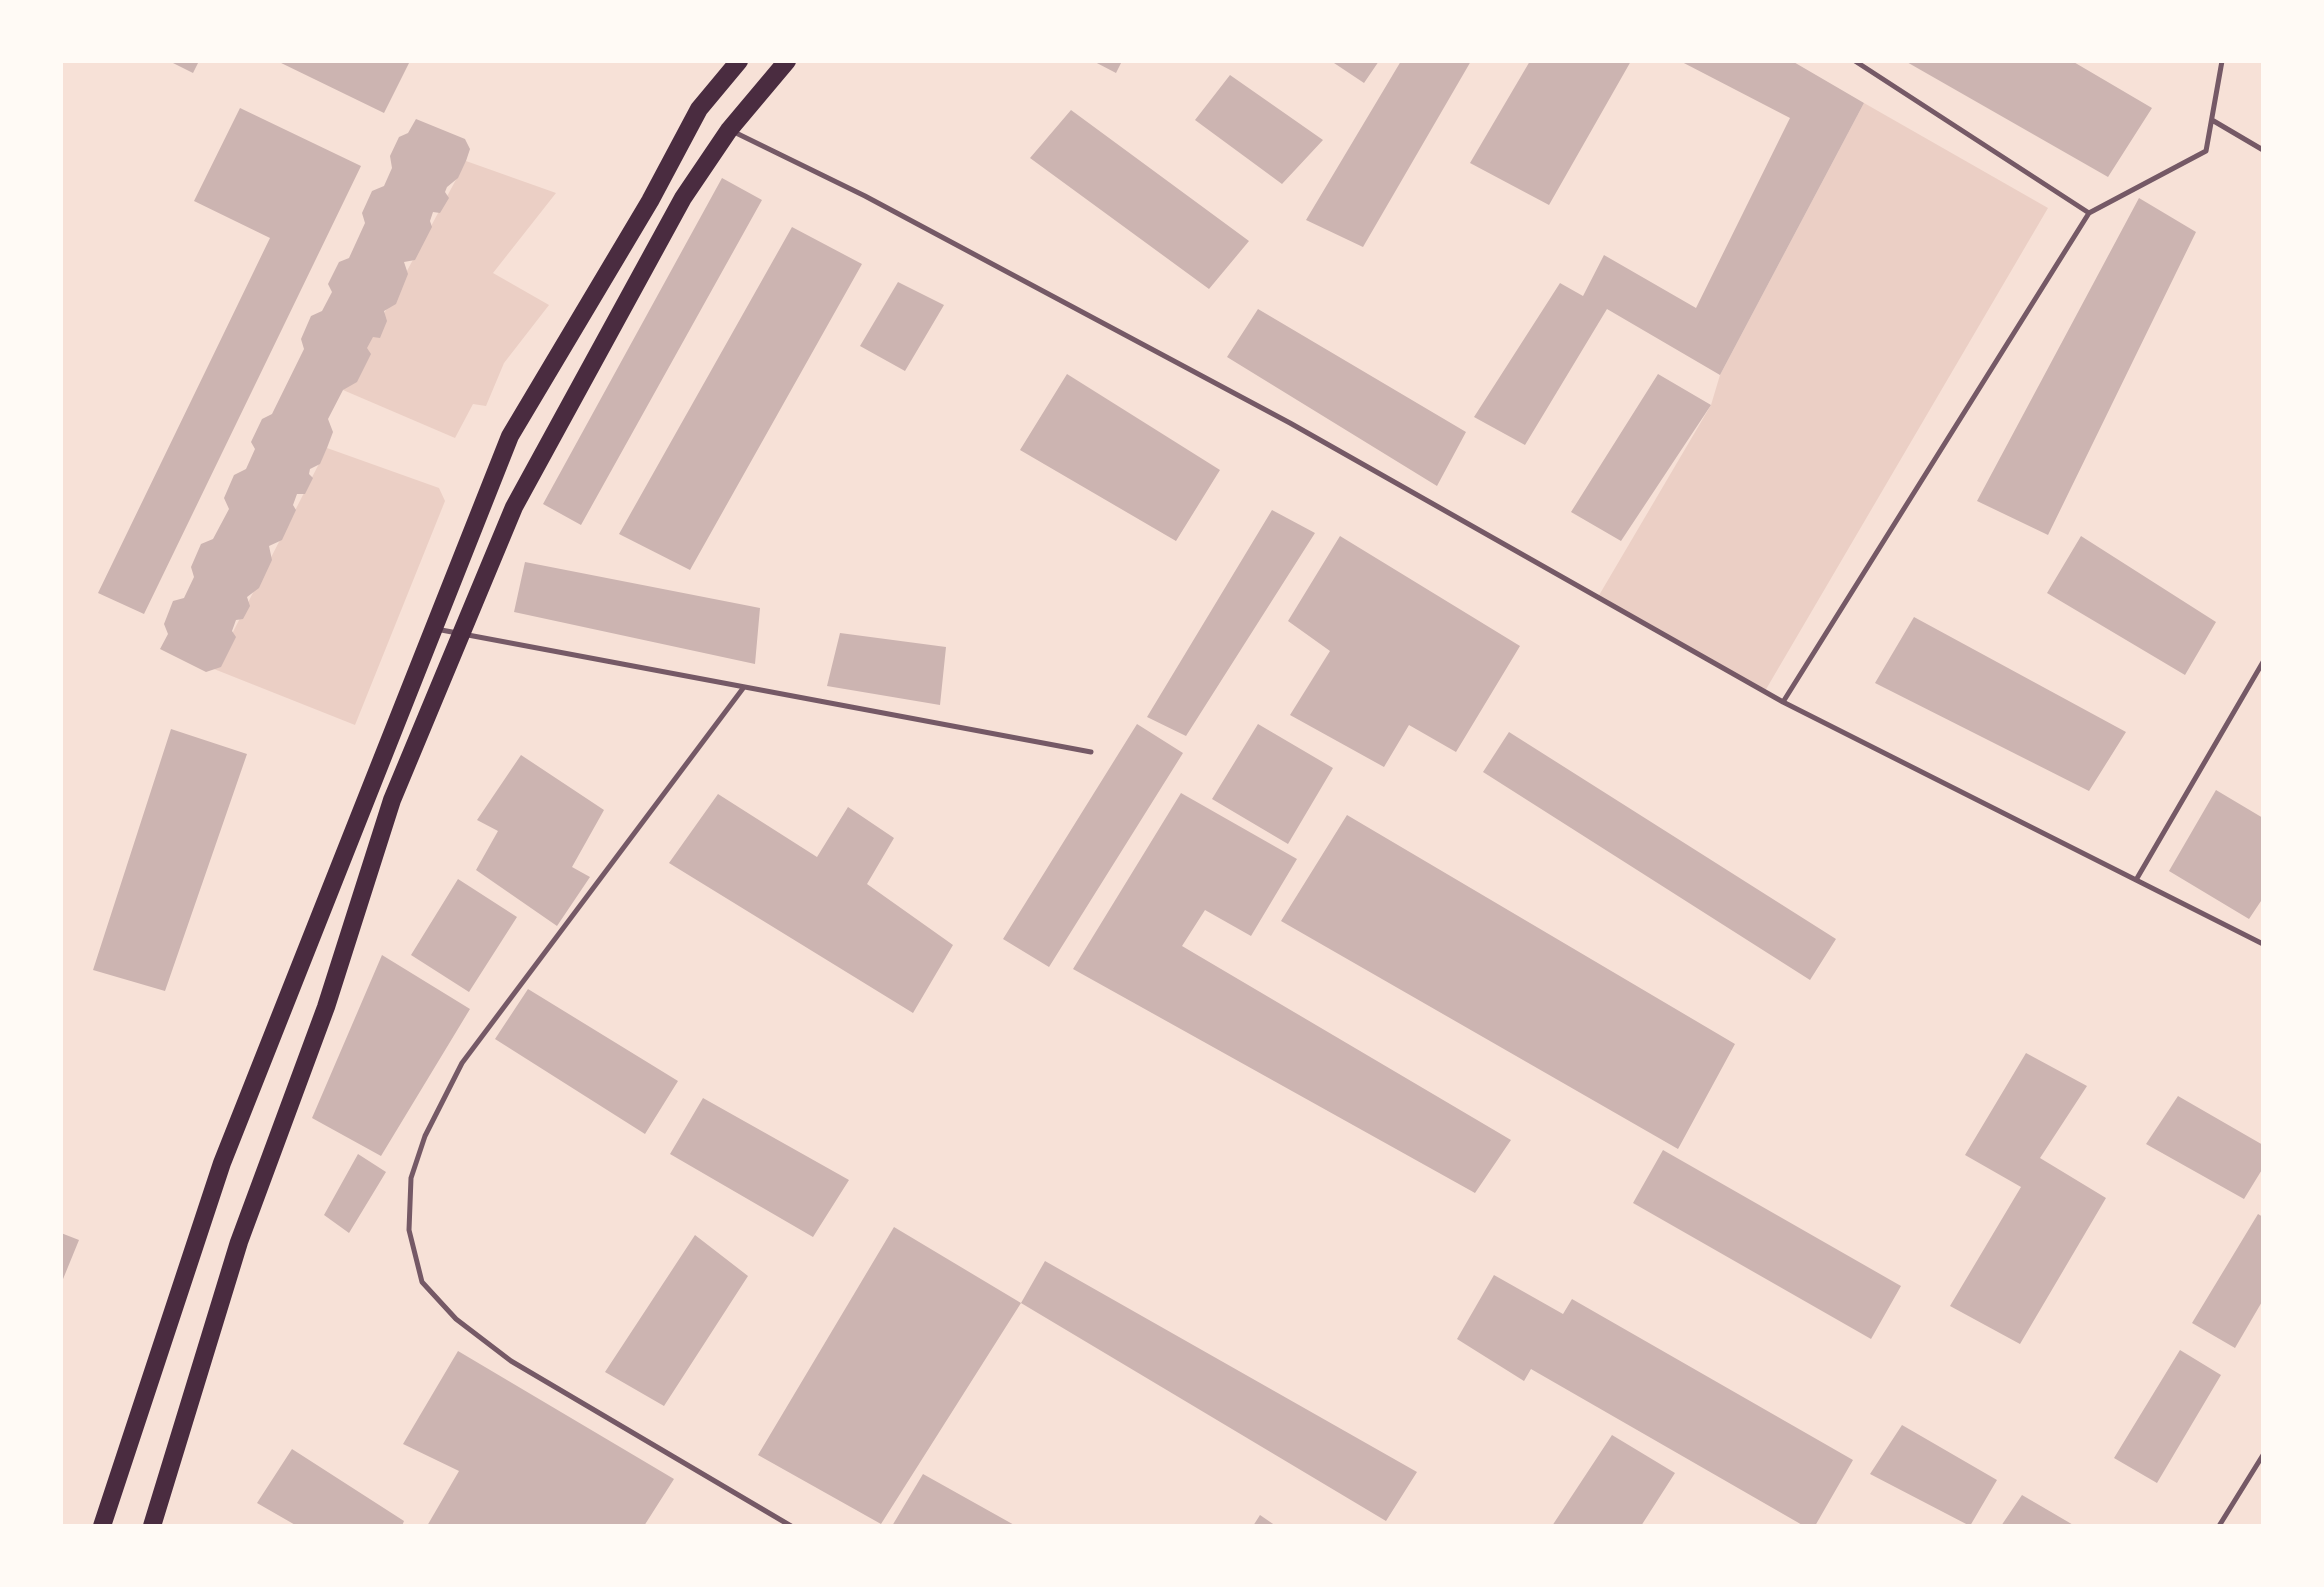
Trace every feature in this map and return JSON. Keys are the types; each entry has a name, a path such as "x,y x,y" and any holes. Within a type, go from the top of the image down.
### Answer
{"main road":[{"path":"102,1526 222,1163 436,629 510,436 650,201 699,109 739,61"},
{"path":"152,1526 239,1242 326,1007 392,800 514,507 683,198 729,130 787,61"}],"lane":[{"path":"1855,61 2089,213"},
{"path":"1783,702 2089,213 2206,151 2222,61"},
{"path":"2212,120 2263,150"},
{"path":"729,130 865,196 1290,423 1783,702 2263,944"},
{"path":"436,629 1091,751"},
{"path":"2136,880 2263,662"},
{"path":"744,687 462,1063 425,1136 411,1178 409,1230 422,1282 456,1319 511,1361 791,1526"},
{"path":"2219,1526 2263,1455"}],"shaded area":[{"path":"1864,103 2048,208 1765,691 1598,597 1711,405 1720,375"},
{"path":"466,161 556,193 493,273 549,305 504,363 486,406 473,404 455,438 343,390"},
{"path":"327,448 439,488 445,501 355,725 214,669"}],"building":[{"path":"169,61 199,61 193,73"},
{"path":"277,61 410,61 384,113"},
{"path":"1093,61 1122,61 1116,73"},
{"path":"1331,61 1379,61 1364,83"},
{"path":"1401,61 1471,61 1363,247 1306,220"},
{"path":"1530,61 1631,61 1549,205 1470,163"},
{"path":"1680,61 1792,61 1864,103 1720,375 1607,309 1525,445 1474,417 1560,283 1583,296 1604,255 1696,308 1790,118"},
{"path":"1905,61 2072,61 2152,108 2108,177"},
{"path":"1230,75 1323,140 1282,184 1195,120"},
{"path":"240,108 361,166 144,614 98,593 270,238 194,201"},
{"path":"1071,110 1249,241 1209,289 1030,158"},
{"path":"416,119 465,139 470,149 466,161 458,178 447,187 445,192 449,198 440,213 433,212 430,221 432,227 415,260 404,262 408,274 396,304 384,311 387,321 380,338 373,337 367,348 371,354 357,382 343,390 328,419 333,432 327,448 320,464 310,469 309,474 313,478 305,494 297,494 293,505 296,510 282,540 269,546 272,560 259,588 247,597 250,606 243,619 236,620 232,631 236,637 221,667 206,672 160,649 168,634 164,624 173,601 184,598 194,577 191,567 201,544 213,539 229,509 224,498 234,475 246,469 255,449 251,442 262,419 272,414 304,349 301,339 311,316 322,311 332,292 328,284 339,262 349,258 365,223 362,213 372,191 384,186 392,168 390,156 399,137 408,133"},
{"path":"722,178 762,200 581,525 543,504"},
{"path":"2139,198 2196,232 2048,535 1977,501"},
{"path":"792,227 862,264 690,570 619,534"},
{"path":"898,282 944,305 905,371 860,346"},
{"path":"1258,309 1466,432 1437,486 1227,357"},
{"path":"1067,374 1220,470 1176,541 1020,450"},
{"path":"1658,374 1711,405 1621,541 1571,512"},
{"path":"1272,510 1315,533 1186,736 1147,717"},
{"path":"1340,536 1520,646 1456,752 1409,725 1384,767 1290,715 1330,651 1288,621"},
{"path":"2081,536 2216,622 2185,675 2047,593"},
{"path":"525,562 760,608 755,664 514,612"},
{"path":"1914,617 2126,732 2089,791 1875,683"},
{"path":"840,633 946,647 940,705 827,686"},
{"path":"1137,724 1183,753 1049,967 1003,939"},
{"path":"1258,724 1333,768 1288,844 1212,799"},
{"path":"171,729 247,754 165,991 93,970"},
{"path":"1509,732 1836,939 1810,980 1483,772"},
{"path":"521,755 604,810 572,867 590,877 557,926 476,870 498,831 477,820"},
{"path":"2216,790 2263,818 2263,898 2249,919 2169,871"},
{"path":"1181,793 1297,859 1251,936 1205,910 1182,946 1511,1140 1475,1193 1073,969"},
{"path":"718,794 817,857 848,807 894,838 867,884 953,945 913,1013 669,863"},
{"path":"1347,815 1735,1044 1678,1149 1281,921"},
{"path":"458,879 517,917 469,992 411,955"},
{"path":"382,955 470,1009 381,1156 312,1118"},
{"path":"528,989 678,1081 645,1134 495,1039"},
{"path":"2026,1053 2087,1086 2040,1158 2106,1198 2020,1344 1950,1306 2021,1187 1965,1155"},
{"path":"2178,1096 2263,1145 2263,1168 2244,1199 2146,1144"},
{"path":"703,1098 849,1180 813,1237 670,1154"},
{"path":"1663,1150 1901,1286 1871,1339 1633,1203"},
{"path":"358,1154 386,1172 349,1233 324,1215"},
{"path":"2258,1214 2263,1217 2263,1300 2235,1348 2192,1323"},
{"path":"894,1227 1021,1303 881,1524 758,1455"},
{"path":"61,1233 79,1240 61,1284"},
{"path":"695,1235 748,1276 664,1406 605,1372"},
{"path":"1045,1261 1417,1472 1386,1521 1021,1303"},
{"path":"1494,1275 1563,1314 1572,1299 1853,1460 1815,1526 1804,1526 1531,1369 1524,1381 1457,1339"},
{"path":"2180,1350 2221,1375 2157,1483 2114,1458"},
{"path":"458,1351 674,1479 644,1526 427,1526 459,1471 403,1444"},
{"path":"1902,1425 1997,1480 1970,1526 1870,1474"},
{"path":"1612,1435 1675,1473 1641,1526 1552,1526"},
{"path":"292,1449 404,1521 402,1526 297,1526 257,1503"},
{"path":"923,1474 1016,1526 892,1526"},
{"path":"2022,1495 2075,1526 2001,1526"},
{"path":"1260,1515 1276,1526 1253,1526"}]}
